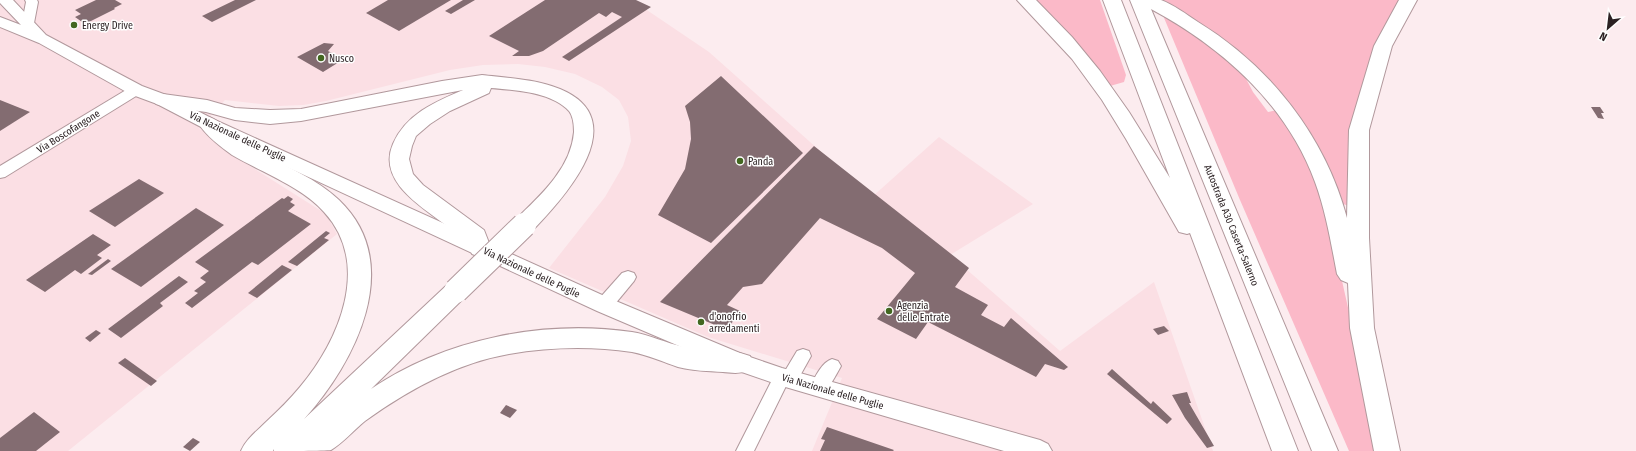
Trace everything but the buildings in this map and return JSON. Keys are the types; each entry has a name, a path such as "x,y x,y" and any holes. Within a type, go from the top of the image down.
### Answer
{"highway":[{"path":"1026,0 1052,25 1079,56 1107,94 1217,276"},
{"path":"1112,0 1285,451"},
{"path":"1362,328 1358,238 1359,130 1383,46 1408,0"},
{"path":"1143,4 1199,30 1222,46 1269,90 1287,112 1305,140 1320,169 1334,210 1362,328 1387,451"},
{"name":"Autostrada A30 Caserta-Salerno","path":"1143,4 1324,449"},
{"path":"163,100 207,106 235,114 278,116 302,115 442,87 482,81 535,87 553,93 568,100 578,109 584,125 580,152 554,194 456,291 287,451"},
{"path":"480,248 476,236 415,190 403,176 399,159 402,146 408,133 423,118 443,106 467,95 489,86 504,84"},
{"path":"209,124 237,149 316,194 331,206 346,223 353,239 360,274 359,294 350,327 339,352 323,377 297,408 254,451"},
{"path":"310,451 355,414 394,388 436,366 481,350 521,341 569,337 607,339 648,346 688,358 741,363"},
{"path":"294,451 316,425"}],"main road":[{"name":"Via Nazionale delle Puglie","path":"5,0 44,40"},
{"name":"Via Nazionale delle Puglie","path":"0,22 44,40 136,90 163,100 209,124 604,305 741,363 786,378 1040,451"}],"street":[{"path":"28,23 32,2 31,0"},
{"name":"Via Boscofangone","path":"0,173 136,90"},
{"path":"604,305 628,277"},
{"path":"745,451 786,378 803,356"},
{"path":"819,387 832,366"}],"shaded area":[{"path":"0,0 632,0 709,52 872,197 939,137 1033,204 950,255 1060,351 1154,282 1213,451 812,451 842,378 708,337 549,268 605,197 623,166 631,141 628,117 619,100 602,87 575,74 545,67 518,64 483,65 450,70 326,101 303,105 279,106 225,100 199,128 231,154 326,214 337,234 68,451 0,451"},
{"path":"1033,0 1100,0 1126,75 1124,82 1110,86"},
{"path":"1156,0 1406,0 1398,14 1349,206 1343,204 1331,177 1299,119"},
{"path":"1162,13 1207,41 1243,73 1253,92 1268,112 1278,110 1305,153 1326,209 1380,451 1349,451 1240,200"}],"place":[{"name":"Energy Drive","path":"74,25"},
{"name":"Nusco","path":"321,58"},
{"name":"Panda","path":"740,161"},
{"name":"Agenzia delle Entrate","path":"889,311"},
{"name":"d'onofrio arredamenti","path":"701,322"}]}
